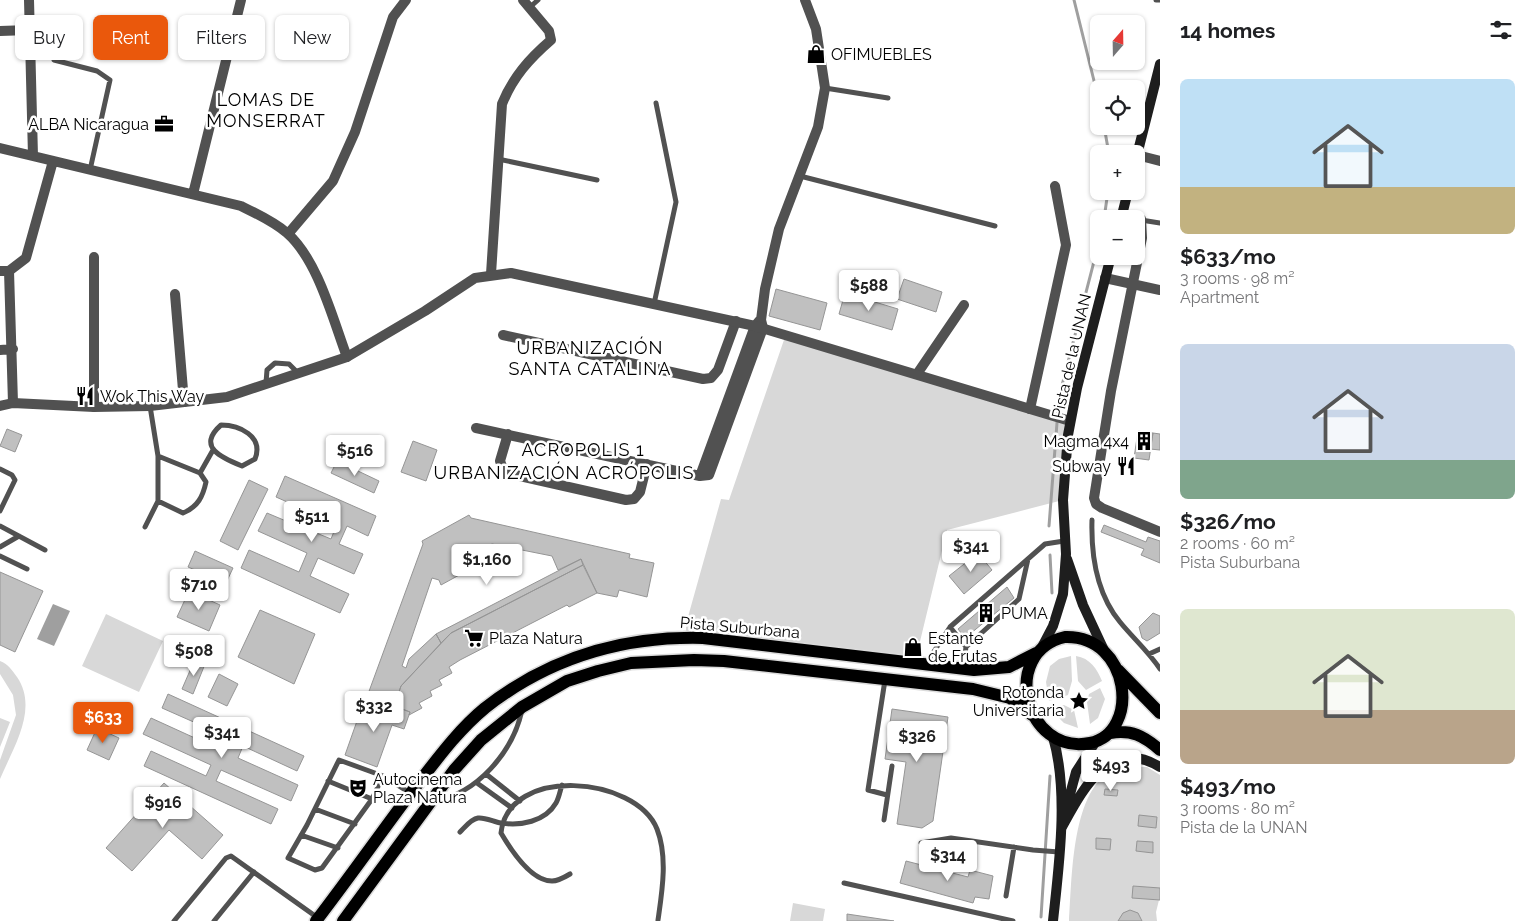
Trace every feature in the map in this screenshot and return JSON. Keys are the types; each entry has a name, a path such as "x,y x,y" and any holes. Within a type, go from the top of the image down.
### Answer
{"main road":[{"path":"1140,145 1160,64"},
{"name":"Pista de la UNAN","path":"1103,648 1083,605 1066,554 1063,500 1070,420 1109,265"},
{"name":"Pista de la UNAN","path":"1039,650 1053,626 1063,594 1066,554"},
{"path":"1032,715 1026,684 1039,650 1060,638 1072,636 1090,641 1103,648 1118,670 1159,709"},
{"name":"Pista Suburbana","path":"318,920 445,749 484,709 540,672 594,650 623,643 665,637 704,638 963,669 1001,669 1017,664 1039,650"},
{"path":"343,921 454,770 480,740 522,707 567,681 598,670 657,660 724,661 973,689 1002,695 1014,700 1032,715 1053,737 1072,744 1096,741 1110,733 1121,731 1137,734 1160,750"},
{"path":"1110,733 1120,715 1122,701 1118,670"},
{"path":"1053,737 1058,756 1061,828"},
{"path":"1053,921 1054,851 1076,772 1096,741"},
{"path":"1061,828 1087,783 1109,764 1134,758 1143,759 1160,767"}],"street":[{"path":"29,0 29,15"},
{"path":"193,194 240,0"},
{"path":"288,234 333,182 355,132 393,17 406,0"},
{"path":"476,428 700,476 759,324 779,229 818,126 825,88 816,29 805,0"},
{"path":"492,274 497,159 502,104 509,86 526,61 550,40 549,31 526,4"},
{"path":"0,31 15,30"},
{"path":"30,60 33,156"},
{"path":"0,148 240,206 265,217 288,234 307,257 347,357"},
{"path":"1145,158 1160,161"},
{"path":"13,404 13,349 5,271 26,258 53,161"},
{"path":"1030,409 1066,245 1054,186"},
{"path":"94,257 94,407"},
{"path":"1137,265 1111,391 1094,498 1096,504 1102,508 1160,532"},
{"path":"0,406 13,404 94,407 150,406 227,397 347,357 425,311 476,278 492,274 511,273 736,322 759,324 1044,414 1070,420"},
{"path":"1105,278 1160,290"},
{"path":"176,294 184,402"},
{"path":"917,374 964,305"},
{"path":"503,335 703,379 712,378 718,370 736,322"},
{"path":"0,350 13,349"},
{"path":"508,434 500,461 503,469 511,474 626,500 634,499 640,492 647,464"}],"lane":[{"path":"526,4 538,0"},
{"path":"54,60 97,71 110,80 90,170"},
{"path":"825,88 888,98"},
{"path":"654,304 676,202 656,103"},
{"path":"497,159 597,180"},
{"path":"799,176 995,226"},
{"path":"1145,221 1160,223"},
{"path":"266,384 267,370 275,363 289,364 298,373"},
{"path":"145,527 158,501 158,456 150,406"},
{"path":"200,473 213,450 211,440 213,431 220,425 234,425 243,428 256,445 258,452 255,459 242,466 219,457 213,450"},
{"path":"158,456 200,473 206,482 203,494 192,509 183,513 158,501"},
{"path":"0,468 12,475 15,480 0,512"},
{"path":"1092,520 1094,561 1102,592 1118,620 1160,669"},
{"path":"0,526 45,550"},
{"path":"0,547 19,536"},
{"path":"926,664 950,627 1045,544 1064,541"},
{"path":"0,556 28,569"},
{"path":"963,669 966,647 1019,599 1028,559"},
{"path":"950,627 966,647"},
{"path":"1149,654 1160,649"},
{"path":"886,679 868,790 887,795"},
{"path":"431,801 452,798 477,783 486,774 506,746 520,719 522,707"},
{"path":"383,776 372,798 355,824 322,868 316,870 288,858 339,760 383,776 411,793"},
{"path":"884,820 892,766"},
{"path":"486,774 520,801"},
{"path":"328,781 372,798"},
{"path":"477,783 512,808"},
{"path":"460,832 472,821 479,818 502,823 520,824 532,822 548,812 556,803 562,785"},
{"path":"570,874 554,882 542,880 532,873 501,833 502,823 512,808 532,793 562,785 600,789 630,800 648,813 657,830 662,855 658,920"},
{"path":"315,809 355,824"},
{"path":"301,835 338,848"},
{"path":"921,843 951,838 1033,850 1054,851"},
{"path":"1006,896 1014,847"},
{"path":"174,921 226,858 231,856 237,858 318,920"},
{"path":"214,921 254,872"},
{"path":"844,883 992,919 1013,921"}],"shaded area":[{"path":"786,334 1070,421 1063,500 947,530 915,662 686,638 686,624 721,499 729,500"},
{"path":"53,604 70,611 54,646 37,639"},
{"path":"106,614 163,641 139,692 82,666"},
{"path":"1071,656 1072,681 1068,695 1049,701 1046,682 1050,666 1059,659"},
{"path":"1076,656 1085,659 1092,665 1102,681 1086,690 1078,681"},
{"path":"0,661 12,670 23,689 25,715 17,742 0,779 0,760 16,715 13,695 0,674"},
{"path":"1100,688 1105,699 1098,718 1090,724 1087,702 1089,694"},
{"path":"1064,705 1074,710 1078,728 1064,723 1050,709"},
{"path":"0,718 10,722 0,747"},
{"path":"1133,767 1147,767 1160,775 1160,896 1156,912 1157,921 1069,921 1076,840 1088,799 1097,783 1110,772"},
{"path":"793,903 825,909 823,921 790,921"}],"building":[{"path":"904,279 942,292 936,312 897,299"},
{"path":"776,289 827,303 820,330 769,316"},
{"path":"845,293 898,309 892,330 839,314"},
{"path":"7,429 22,435 15,452 0,446"},
{"name":"Magma 4x4","path":"1138,431 1153,433 1149,460 1134,458"},
{"path":"1153,433 1160,434 1160,450 1150,449"},
{"path":"413,441 437,450 426,481 401,472"},
{"path":"337,461 379,481 374,493 331,473"},
{"path":"285,476 376,516 368,536 347,526 339,544 363,554 354,574 318,558 310,576 349,594 340,613 241,568 249,550 299,572 307,553 258,531 267,513 305,529 312,513 276,497","holes":["320,517 337,524 331,539 314,532"]},
{"path":"249,480 268,489 238,550 220,541"},
{"path":"469,515 471,518 630,554 629,558 654,563 647,597 619,590 617,597 597,593 581,559 558,570 552,556 492,544 486,547 492,557 441,585 439,580 432,578 402,666 406,668 409,659 436,634 441,643 401,686 394,706 389,704 386,713 364,705 423,544 422,541"},
{"path":"1104,525 1146,542 1148,537 1160,541 1160,563 1141,555 1144,549 1101,532"},
{"path":"195,551 233,568 226,583 188,567"},
{"path":"978,553 992,570 964,594 949,576"},
{"path":"581,559 583,565 451,633 441,643 436,634"},
{"name":"Plaza Natura","path":"583,565 597,593 569,607 567,605 449,667 452,673 439,680 442,685 430,691 432,696 419,703 422,708 409,715 410,712 394,706 401,686 451,633"},
{"path":"0,572 43,591 15,652 0,645"},
{"name":"PUMA","path":"1007,587 1014,598 965,638 958,629"},
{"path":"189,591 220,605 209,631 177,617"},
{"path":"260,610 315,634 294,684 238,657"},
{"path":"1153,613 1160,616 1160,633 1147,641 1142,638 1139,627"},
{"path":"195,659 205,664 193,694 182,689"},
{"path":"219,674 238,684 227,706 208,697"},
{"path":"168,694 304,756 297,771 243,746 238,758 298,785 291,801 221,770 216,781 278,809 271,824 144,766 151,751 206,776 211,765 143,734 151,718 208,744 214,731 162,708"},
{"path":"363,704 386,713 389,704 410,712 404,729 392,725 377,767 345,755"},
{"path":"892,709 948,717 933,821 922,828 897,824 906,762 885,759"},
{"path":"97,728 119,738 109,760 87,750"},
{"path":"164,783 223,835 202,859 169,830 132,871 106,848"},
{"path":"1105,789 1118,790 1117,796 1104,795"},
{"path":"1139,815 1157,817 1156,828 1138,826"},
{"path":"1096,838 1111,839 1110,850 1096,849"},
{"path":"1137,841 1153,842 1153,853 1136,851"},
{"path":"906,861 968,877 970,870 993,876 989,899 975,897 973,903 900,883"},
{"path":"1133,886 1160,888 1160,900 1132,898"},
{"path":"1130,910 1138,913 1142,921 1118,921 1123,913"},
{"path":"847,914 894,921 847,921"}],"waterway":[{"path":"1074,0 1094,80"},
{"path":"1106,135 1107,145"},
{"path":"1105,210 1107,200"},
{"path":"1049,526 1059,397 1093,265"},
{"path":"1050,555 1052,593"},
{"path":"1041,917 1050,776"}],"place":[{"name":"OFIMUEBLES","path":"816,54"},
{"name":"ALBA Nicaragua","path":"164,124"},
{"name":"Wok This Way","path":"85,396"},
{"name":"Magma 4x4","path":"1144,441"},
{"name":"Subway","path":"1126,466"},
{"name":"PUMA","path":"986,613"},
{"name":"Plaza Natura","path":"474,638"},
{"name":"Estante de Frutas","path":"913,647"},
{"name":"Rotonda Universitaria","path":"1079,701"},
{"name":"Autocinema Plaza Natura","path":"358,788"}],"district":[{"name":"LOMAS DE MONSERRAT","path":"266,110"},
{"name":"URBANIZACIÓN SANTA CATALINA","path":"590,358"},
{"name":"ACROPOLIS 1","path":"583,450"},
{"name":"URBANIZACIÓN ACRÓPOLIS","path":"564,473"}]}
